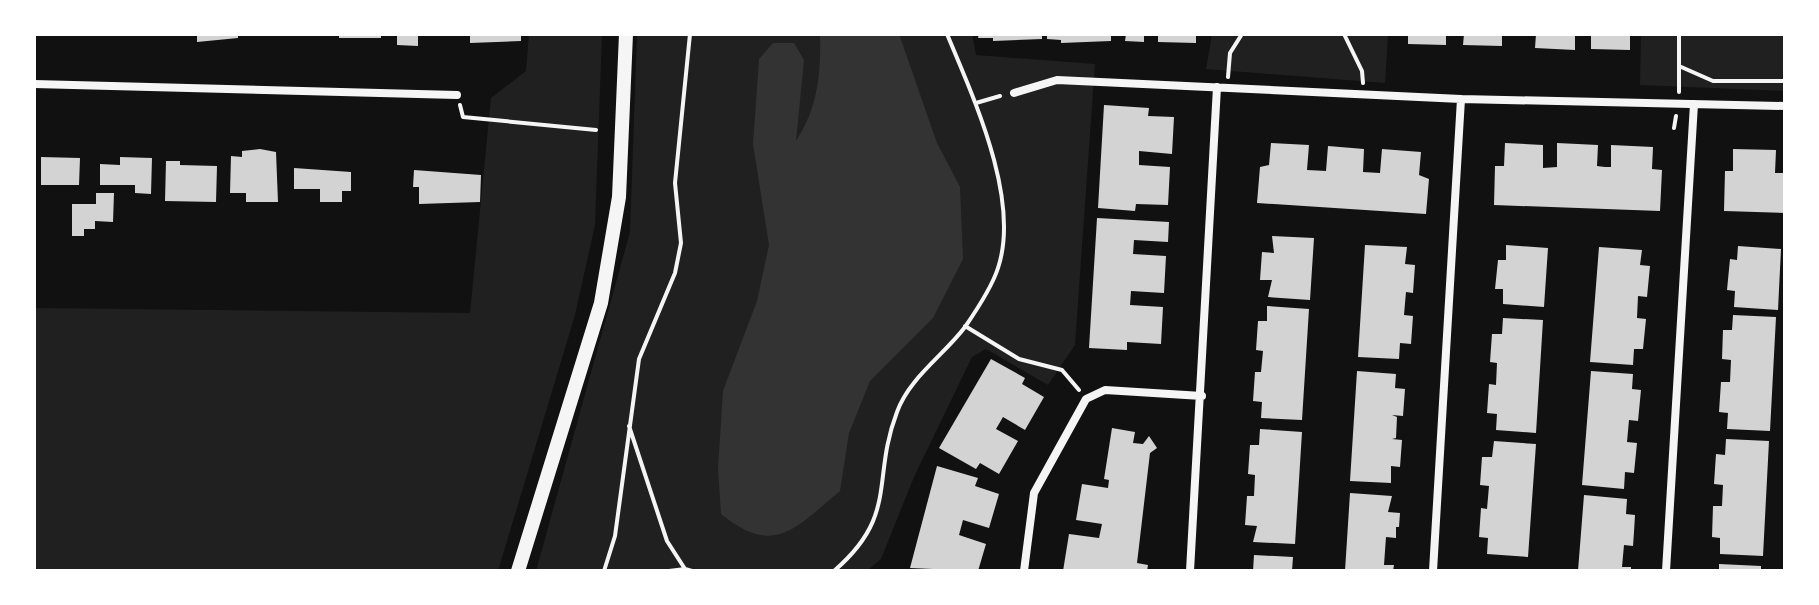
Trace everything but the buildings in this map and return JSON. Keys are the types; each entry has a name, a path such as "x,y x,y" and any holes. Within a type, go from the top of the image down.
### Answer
{"street":[{"path":"518,571 601,303 619,197 626,34"},
{"path":"1014,93 1057,80 1461,99 1785,106"},
{"path":"34,84 457,95"},
{"path":"1190,571 1217,87"},
{"path":"1433,571 1461,99"},
{"path":"1666,571 1694,104"},
{"path":"1024,571 1034,493 1086,399 1105,390 1202,396"}],"path":[{"path":"604,571 615,536 639,359 675,273 681,243 675,183 690,34"},
{"path":"834,571 857,551 874,525 897,410 913,386 965,326 998,268 1004,221 997,175 976,103 947,34"},
{"path":"1227,87 1230,53 1242,34"},
{"path":"1344,34 1362,71 1363,94"},
{"path":"1679,34 1680,89"},
{"path":"1679,66 1713,81 1785,81"},
{"path":"976,103 1014,93"},
{"path":"457,95 463,117 596,130"},
{"path":"965,326 1019,359 1062,370 1086,399"},
{"path":"628,423 667,541 685,569"},
{"path":"669,571 692,571"}],"shaded area":[{"path":"529,34 602,34 595,225 575,315 498,571 34,571 34,308 470,313 491,98 526,71"},
{"path":"637,34 972,34 976,55 1095,64 1075,345 1048,385 986,349 972,357 914,477 881,559 867,571 536,571 630,232"},
{"path":"820,34 899,34 937,143 960,187 963,259 933,318 870,381 849,433 840,491 797,526 771,536 740,527 721,514 718,468 723,391 757,301 769,245 753,144 759,59 773,43 794,43 804,60 796,141 809,116 817,90"},
{"path":"1212,34 1388,34 1385,83 1206,69"},
{"path":"1641,34 1785,34 1785,91 1640,85"}]}
